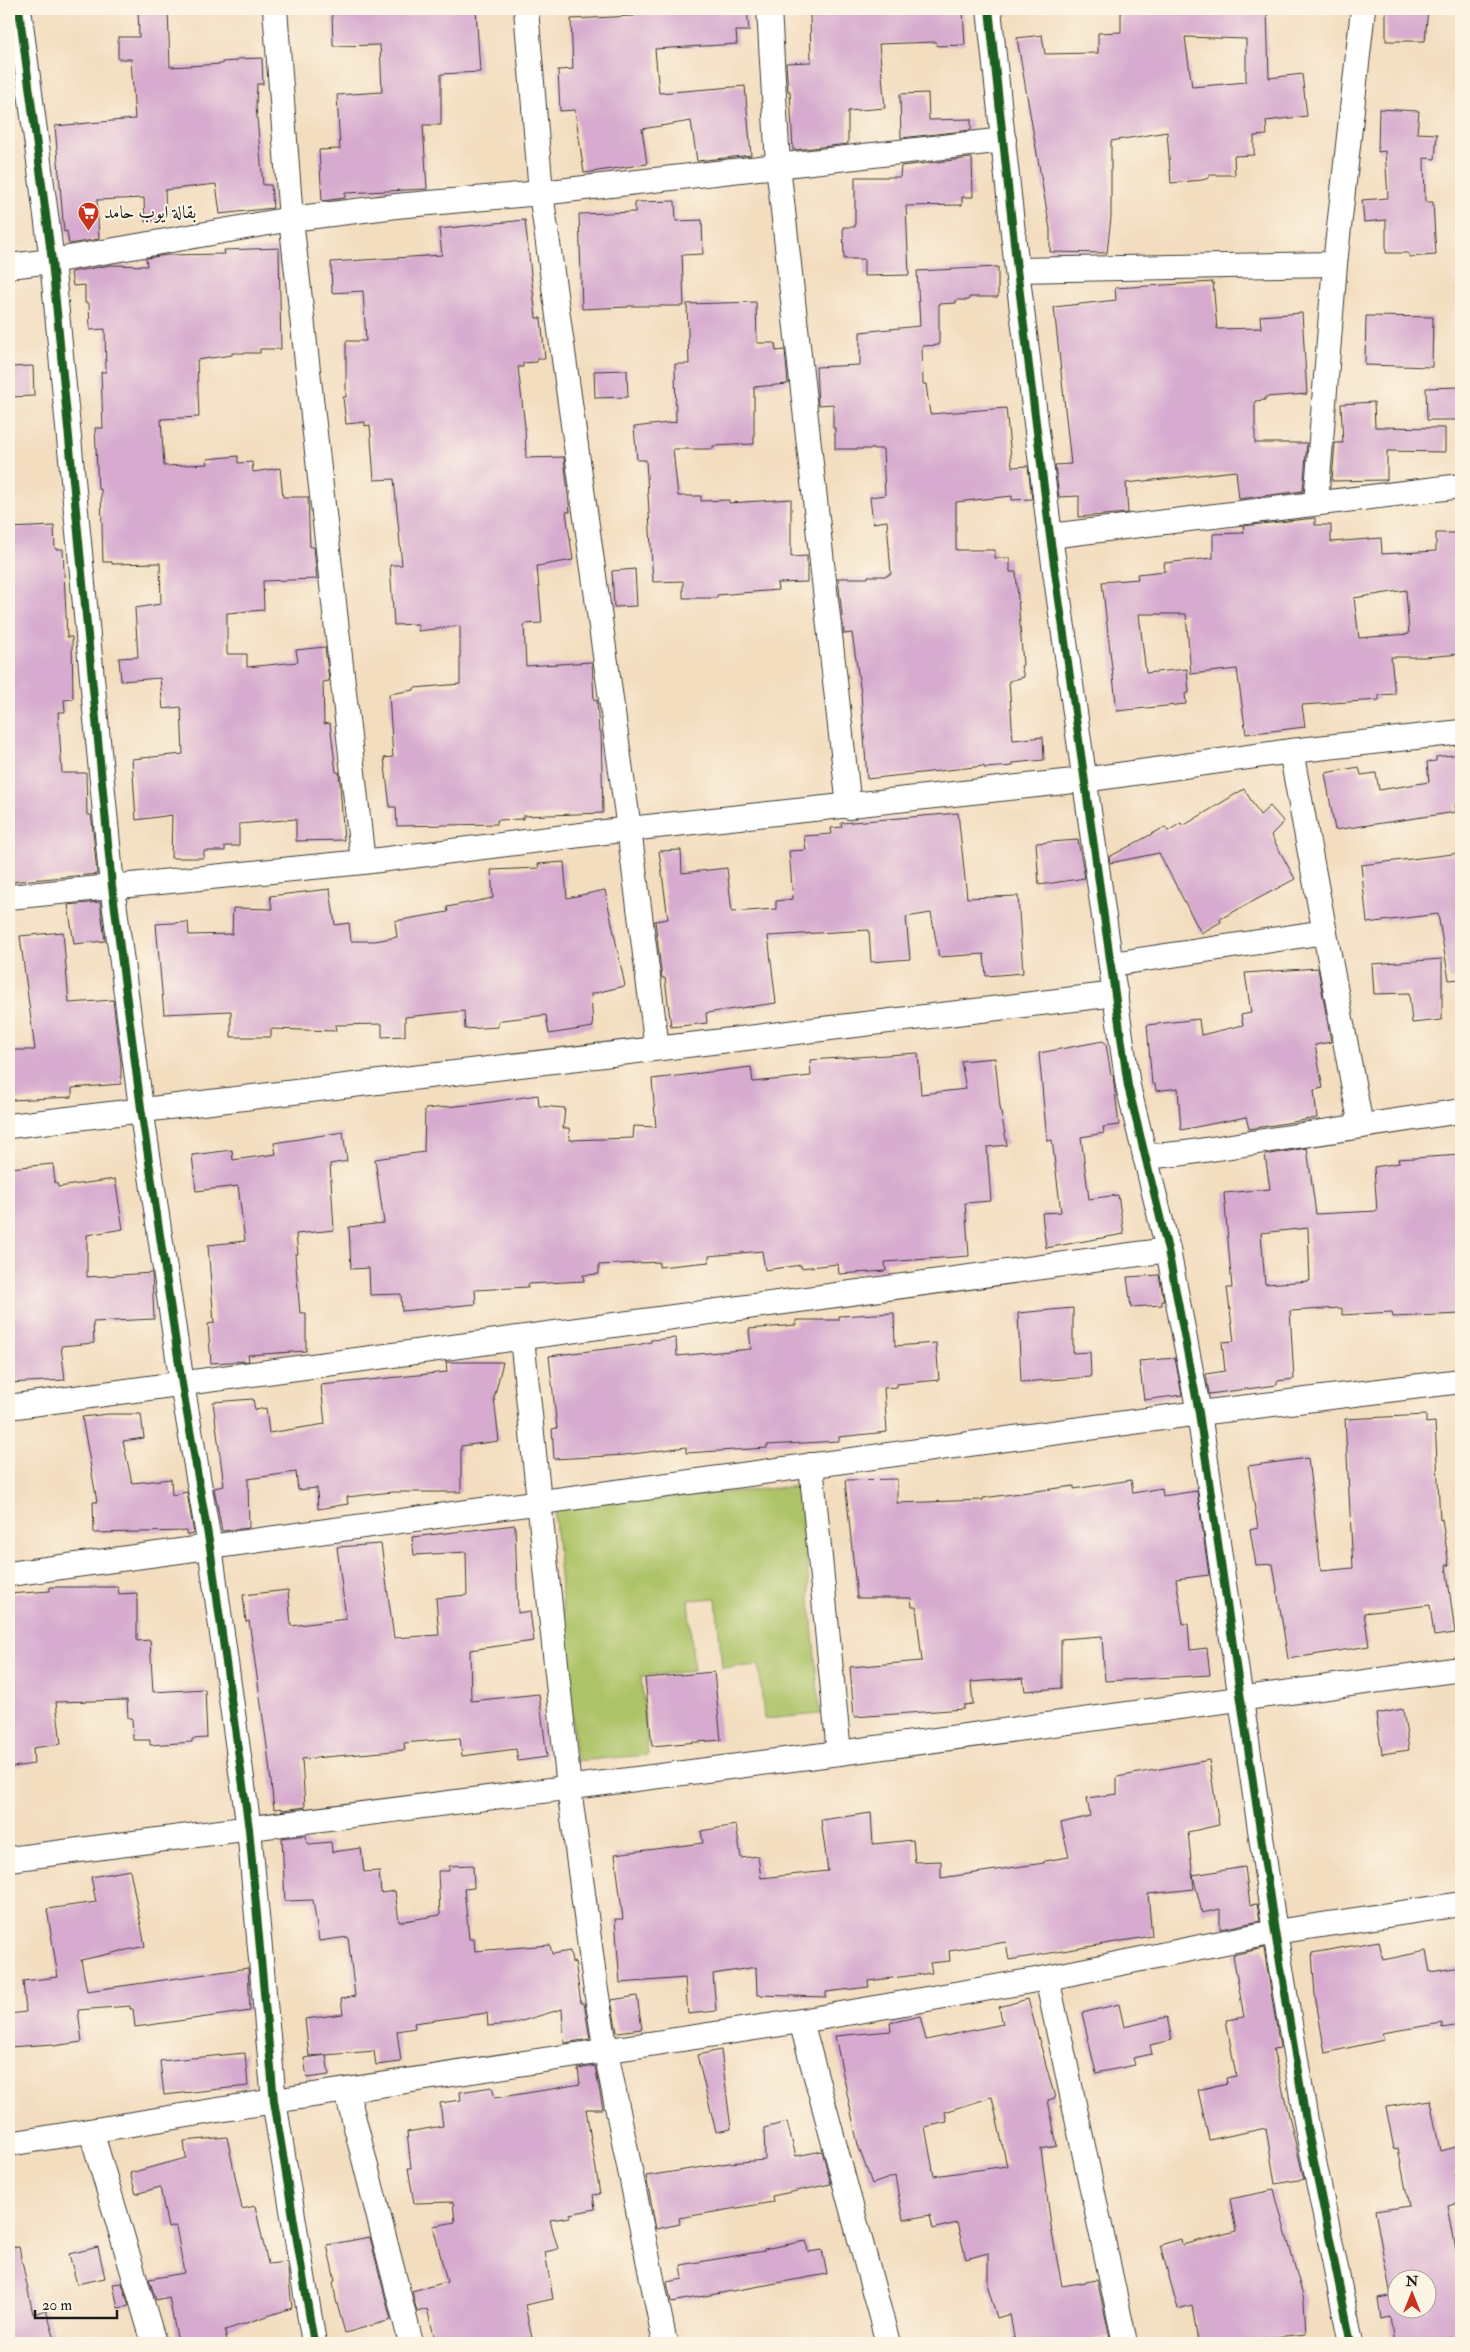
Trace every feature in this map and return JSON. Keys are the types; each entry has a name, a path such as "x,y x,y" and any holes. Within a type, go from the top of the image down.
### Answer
{"street":[{"path":"19,9 52,261 112,886 141,1108 182,1384 210,1547 249,1829 274,2101 314,2343"},
{"path":"275,9 291,219 363,862"},
{"path":"526,9 541,193 629,829 657,1048"},
{"path":"769,9 778,165 848,807"},
{"path":"989,9 1017,270 1050,536 1083,780 1112,964 1128,1086 1168,1250 1199,1413 1275,1932 1307,2127 1352,2343"},
{"path":"1316,503 1335,264 1363,9"},
{"path":"9,266 52,261 291,219 396,206 541,193 1004,140"},
{"path":"1017,270 1335,264"},
{"path":"1050,536 1461,486"},
{"path":"9,897 363,862 629,829 848,807 1083,780 1291,751 1461,732"},
{"path":"1291,751 1361,1126"},
{"path":"1112,964 1325,932"},
{"path":"9,1126 141,1108 1116,994"},
{"path":"1145,1157 1185,1153 1461,1111"},
{"path":"9,1407 1168,1250"},
{"path":"522,1338 569,1788 606,2052 664,2343"},
{"path":"9,1574 1199,1413 1461,1381"},
{"path":"811,1465 839,1753"},
{"path":"9,1859 839,1753 1461,1669"},
{"path":"9,2144 274,2101 801,2021 1047,1978 1275,1932 1461,1904"},
{"path":"1047,1978 1125,2343"},
{"path":"801,2021 888,2343"},
{"path":"344,2091 350,2104 411,2343"},
{"path":"91,2131 154,2343"}],"green space":[{"path":"800,1486 820,1714 764,1719 759,1665 722,1668 716,1598 688,1600 694,1671 641,1676 648,1755 576,1761 554,1507"}],"building":[{"path":"138,9 168,9 170,67 222,64 222,62 237,61 237,59 262,58 263,84 257,84 256,106 263,185 271,185 273,208 220,214 216,184 165,190 166,219 145,222 144,198 97,200 99,239 69,244 67,231 64,232 55,126 135,119 131,59 118,59 118,37 139,37"},
{"path":"332,9 476,9 480,72 441,74 441,125 423,125 427,189 345,193 345,198 322,201 319,150 340,149 337,95 382,92 380,45 333,46"},
{"path":"633,9 747,9 749,31 736,31 737,44 655,49 659,93 745,86 751,155 697,161 691,121 642,129 647,164 584,173 575,110 560,111 558,70 573,69 571,19 634,16"},
{"path":"844,9 963,9 965,45 937,46 936,42 879,44 885,108 848,111 848,144 793,150 790,91 788,91 786,63 811,62 810,14"},
{"path":"1121,9 1267,9 1269,78 1302,74 1307,116 1266,121 1267,135 1254,136 1254,155 1234,156 1235,175 1209,175 1209,178 1202,180 1171,183 1167,132 1111,141 1111,217 1107,253 1050,252 1050,229 1017,38 1042,35 1045,54 1098,53 1098,33 1121,32","holes":["1185,37 1246,39 1246,82 1192,87"]},
{"path":"1386,9 1428,9 1425,41 1386,41"},
{"path":"928,93 929,120 971,119 971,130 901,138 900,94"},
{"path":"1379,109 1419,111 1417,133 1437,134 1435,159 1424,158 1425,202 1433,202 1436,255 1409,257 1408,253 1386,253 1386,220 1364,222 1362,200 1388,198 1385,151 1378,152"},
{"path":"972,158 973,197 962,197 962,205 906,206 909,275 864,276 864,259 844,259 843,227 855,227 855,177 900,177 901,166"},
{"path":"675,201 676,221 702,220 703,254 682,255 684,306 628,306 582,309 579,214 635,212 635,202"},
{"path":"525,220 536,318 541,318 545,359 537,359 537,362 523,363 523,367 518,367 525,427 526,458 564,457 570,512 566,512 573,560 537,566 542,623 524,624 526,666 592,662 594,700 597,700 599,731 601,731 603,813 523,816 523,819 497,820 497,824 397,826 396,807 390,807 384,758 393,757 389,694 414,690 414,688 460,684 460,626 418,631 418,624 394,625 390,565 402,565 394,479 374,480 370,425 365,426 365,422 346,424 343,397 346,397 346,341 366,341 363,291 332,293 331,262 442,255 439,229"},
{"path":"279,248 281,349 260,349 260,353 232,353 232,355 197,360 199,417 161,419 164,466 208,464 207,459 238,456 238,463 252,462 253,472 280,468 283,497 308,497 310,547 314,547 317,579 263,581 264,610 227,613 227,654 247,654 247,667 298,662 296,650 325,647 329,681 323,682 324,724 330,723 336,772 339,772 344,840 296,841 296,819 239,824 239,846 225,846 225,851 204,851 204,858 171,858 172,815 136,820 132,759 183,754 181,707 163,709 160,678 121,681 119,658 138,657 135,608 161,604 160,563 112,564 112,562 103,562 101,489 98,489 95,428 103,428 101,372 106,372 105,329 90,330 89,303 85,303 85,285 73,286 71,272 111,265 147,266 146,258 167,255 225,254 224,250"},
{"path":"998,267 998,297 969,297 969,300 956,300 956,303 939,304 939,345 922,346 923,384 926,384 930,414 1006,408 1012,467 1028,466 1032,499 1012,500 1012,496 956,502 956,550 995,550 995,558 1010,558 1010,572 1016,572 1023,665 1021,666 1024,677 1009,681 1013,740 1043,737 1044,760 1013,763 1013,766 984,768 984,766 867,779 861,693 852,633 844,634 838,578 868,578 868,576 888,576 888,574 891,574 887,521 873,523 870,497 885,495 883,449 835,449 833,404 818,405 816,367 860,365 860,332 920,326 917,271"},
{"path":"1213,282 1217,329 1261,328 1260,316 1302,313 1307,394 1265,397 1265,400 1255,401 1255,443 1307,443 1303,491 1239,499 1236,471 1126,483 1128,513 1079,517 1079,496 1059,497 1055,465 1071,464 1054,307 1116,300 1115,288"},
{"path":"756,302 757,343 775,343 776,351 785,350 788,384 754,387 754,444 713,446 713,449 673,449 678,496 701,496 701,501 729,500 729,503 791,499 791,557 807,556 807,582 777,583 778,590 717,595 717,598 683,598 683,581 653,582 646,460 637,460 634,427 676,422 675,364 689,364 687,304"},
{"path":"1366,316 1433,317 1432,367 1365,365"},
{"path":"33,366 34,396 9,397 9,367"},
{"path":"627,370 628,397 595,398 594,371"},
{"path":"1461,387 1461,420 1427,420 1426,388"},
{"path":"1374,402 1375,427 1445,428 1445,452 1387,451 1387,480 1332,481 1335,443 1343,443 1341,404"},
{"path":"1315,518 1315,525 1331,525 1331,542 1381,538 1382,554 1436,551 1436,533 1458,533 1459,557 1461,557 1461,617 1459,617 1461,654 1391,657 1395,694 1379,695 1379,700 1302,705 1305,727 1246,734 1237,669 1191,674 1186,614 1139,614 1146,673 1187,669 1189,693 1185,694 1186,704 1117,711 1102,582 1138,579 1137,574 1165,571 1164,563 1213,558 1213,534 1244,533 1243,526","holes":["1406,590 1409,634 1359,638 1354,598"]},
{"path":"54,526 55,549 63,549 67,637 72,637 73,699 64,700 65,712 58,712 62,773 86,773 87,815 91,815 97,874 9,882 9,528"},
{"path":"635,569 637,606 614,607 612,571"},
{"path":"1461,754 1461,804 1455,805 1456,812 1335,830 1325,773 1359,767 1361,775 1376,773 1379,790 1429,782 1427,762 1436,761 1436,757"},
{"path":"1244,789 1260,815 1270,806 1284,822 1271,835 1295,879 1220,919 1221,922 1201,933 1159,853 1110,863 1109,857 1165,827 1168,831 1181,823 1183,826"},
{"path":"958,813 967,898 1018,896 1023,973 986,976 984,954 939,957 931,913 906,917 910,959 871,962 869,930 768,936 776,1003 706,1013 707,1023 671,1027 665,978 662,978 655,921 668,919 659,851 681,850 682,873 727,868 732,912 776,909 776,901 793,899 789,851 806,850 804,836 832,834 831,828 842,827 841,823"},
{"path":"1078,840 1085,878 1039,885 1036,843"},
{"path":"1461,853 1461,979 1449,980 1438,914 1367,923 1361,865"},
{"path":"564,862 567,898 605,890 625,986 591,994 593,1027 549,1034 546,1015 498,1021 498,1027 465,1029 464,1011 405,1017 405,1036 382,1037 382,1024 335,1025 336,1031 271,1029 271,1037 231,1037 231,1011 164,1014 156,924 188,922 189,935 232,934 233,908 272,909 270,896 330,889 335,925 349,923 351,941 375,941 397,937 395,921 448,912 447,907 493,898 491,870 539,868 538,864"},
{"path":"100,902 105,941 74,944 68,905"},
{"path":"63,932 69,1003 113,1000 121,1063 121,1084 72,1088 72,1097 12,1100 9,1067 14,1067 13,1050 35,1050 20,936"},
{"path":"1442,959 1442,1020 1412,1023 1409,993 1374,994 1372,964"},
{"path":"1318,968 1331,1042 1315,1045 1323,1088 1314,1090 1317,1118 1249,1129 1246,1117 1181,1130 1178,1088 1156,1091 1155,1084 1152,1084 1147,1025 1199,1019 1201,1035 1243,1025 1241,1015 1251,1013 1245,973"},
{"path":"1103,1041 1106,1044 1111,1075 1113,1075 1119,1125 1103,1127 1104,1133 1081,1137 1089,1199 1118,1195 1124,1234 1046,1248 1042,1213 1061,1212 1052,1140 1047,1141 1039,1053"},
{"path":"918,1053 921,1094 966,1089 961,1061 995,1058 1000,1107 1007,1145 987,1147 991,1201 965,1203 969,1256 885,1262 886,1271 839,1274 838,1264 801,1268 801,1265 765,1270 762,1251 709,1256 709,1262 659,1267 659,1262 599,1265 599,1274 583,1275 584,1281 528,1284 528,1287 475,1290 476,1304 402,1311 401,1294 370,1295 369,1268 351,1269 349,1227 384,1223 375,1159 424,1152 425,1109 538,1095 539,1106 565,1108 563,1128 569,1128 570,1140 633,1138 634,1126 656,1127 652,1079 751,1067 753,1082 811,1076 810,1060"},
{"path":"343,1132 347,1161 330,1164 334,1230 296,1234 298,1254 295,1254 300,1313 306,1313 306,1351 248,1355 249,1361 211,1363 208,1324 214,1323 208,1245 245,1241 238,1186 196,1191 192,1155 232,1150 233,1160 276,1154 274,1143"},
{"path":"1307,1148 1316,1214 1377,1211 1374,1167 1399,1163 1398,1159 1461,1155 1461,1314 1393,1317 1392,1312 1342,1315 1342,1308 1290,1311 1294,1379 1277,1381 1277,1385 1209,1394 1206,1374 1225,1371 1222,1342 1234,1341 1227,1288 1232,1288 1224,1193 1270,1189 1265,1155","holes":["1308,1228 1310,1281 1265,1284 1261,1233"]},
{"path":"53,1164 55,1183 57,1183 58,1187 115,1179 123,1229 87,1235 87,1277 152,1273 154,1319 93,1322 94,1343 61,1346 65,1380 9,1383 9,1168"},
{"path":"1159,1275 1164,1301 1162,1301 1162,1305 1131,1307 1127,1277"},
{"path":"1073,1308 1073,1353 1090,1352 1091,1377 1021,1382 1018,1313"},
{"path":"894,1313 895,1346 936,1343 939,1380 897,1384 897,1387 884,1388 887,1432 839,1437 839,1441 767,1445 767,1448 686,1453 686,1447 625,1455 554,1459 552,1429 557,1428 549,1356 637,1345 651,1342 651,1340 676,1338 677,1356 751,1349 749,1329 796,1325 796,1320 839,1320 839,1316"},
{"path":"1175,1358 1182,1395 1144,1400 1139,1361"},
{"path":"446,1362 503,1362 494,1398 499,1441 461,1446 461,1492 392,1492 347,1497 348,1504 318,1509 317,1488 298,1490 296,1472 248,1479 249,1528 222,1531 214,1488 224,1486 213,1402 253,1399 255,1410 266,1408 269,1433 325,1424 321,1385 447,1372"},
{"path":"108,1414 141,1414 144,1438 123,1441 132,1483 171,1479 172,1495 187,1492 194,1534 187,1535 186,1531 94,1533 93,1502 97,1502 82,1417"},
{"path":"1426,1415 1426,1423 1435,1422 1440,1520 1442,1519 1449,1565 1446,1565 1455,1633 1434,1636 1430,1605 1364,1613 1369,1646 1288,1659 1273,1564 1256,1565 1250,1530 1258,1528 1248,1466 1308,1458 1321,1571 1353,1568 1345,1419"},
{"path":"897,1479 897,1503 983,1500 983,1498 1074,1486 1074,1489 1131,1480 1133,1493 1162,1488 1163,1496 1197,1491 1209,1575 1176,1579 1183,1624 1188,1624 1190,1650 1207,1648 1210,1675 1105,1681 1102,1636 1061,1639 1061,1688 1025,1691 1023,1678 971,1682 973,1704 964,1705 964,1709 854,1717 850,1667 922,1661 916,1607 912,1607 911,1598 857,1598 845,1480"},
{"path":"515,1525 518,1613 530,1611 534,1641 470,1650 471,1701 539,1694 547,1757 518,1761 516,1749 462,1756 460,1738 404,1743 405,1750 302,1759 305,1807 282,1810 282,1808 274,1809 249,1621 246,1622 243,1595 288,1590 291,1626 346,1619 337,1547 381,1544 394,1638 439,1635 436,1598 467,1595 466,1552 414,1555 412,1537"},
{"path":"50,1587 118,1587 119,1594 137,1593 137,1641 150,1640 153,1692 205,1689 207,1738 192,1739 192,1742 150,1745 150,1740 133,1740 132,1718 128,1718 127,1700 56,1702 61,1744 33,1748 34,1764 12,1767 9,1730 9,1594 50,1591"},
{"path":"714,1672 721,1740 652,1746 645,1678"},
{"path":"1403,1709 1409,1750 1382,1754 1376,1714"},
{"path":"1209,1760 1219,1825 1188,1832 1194,1889 1148,1894 1152,1936 1009,1960 1006,1942 949,1951 950,1961 930,1963 932,1973 868,1981 869,1987 826,1992 826,1997 757,1995 756,1967 713,1974 716,2011 688,2014 685,1978 620,1983 615,1919 623,1919 615,1854 703,1843 701,1831 736,1825 741,1858 758,1856 761,1878 828,1871 821,1820 871,1813 873,1844 913,1840 915,1862 941,1861 941,1878 1044,1863 1044,1861 1069,1857 1061,1823 1090,1816 1087,1798 1117,1794 1117,1777"},
{"path":"306,1835 309,1844 331,1842 332,1852 361,1848 364,1872 379,1871 381,1893 395,1891 399,1922 440,1915 438,1871 449,1871 449,1866 473,1865 474,1888 464,1889 469,1939 474,1939 475,1951 550,1945 552,1954 570,1951 572,1963 575,1962 581,2003 584,2003 590,2039 564,2043 562,2009 512,2024 488,2026 487,2013 414,2023 415,2028 397,2031 401,2062 376,2065 374,2051 309,2056 305,2019 343,2014 341,1999 355,1996 348,1937 319,1941 313,1900 285,1901 282,1838"},
{"path":"1245,1867 1250,1905 1257,1904 1260,1921 1220,1929 1220,1909 1202,1913 1193,1875"},
{"path":"130,1870 145,1946 81,1960 87,1991 248,1968 250,2011 135,2027 133,2009 130,2009 130,2006 78,2010 82,2042 53,2046 53,2044 9,2047 9,2014 26,2012 23,1981 58,1977 47,1909 96,1902 91,1877"},
{"path":"1379,1941 1383,1960 1426,1951 1430,1972 1461,1967 1461,2025 1442,2028 1442,2023 1382,2033 1384,2040 1325,2053 1315,1995 1312,1953"},
{"path":"1264,1948 1280,2048 1273,2049 1304,2179 1275,2184 1266,2128 1209,2140 1198,2090 1227,2083 1226,2078 1236,2076 1226,2020 1244,2017 1233,1955"},
{"path":"637,1996 642,2029 617,2032 611,2000"},
{"path":"1028,1999 1055,2098 1048,2100 1057,2146 1041,2149 1052,2233 1062,2286 1097,2280 1110,2337 1073,2343 1015,2343 1010,2314 997,2318 988,2288 988,2253 966,2259 957,2223 933,2229 930,2215 903,2220 895,2176 872,2184 858,2145 835,2036 891,2031 890,2023 920,2016 926,2040 1003,2024 999,2007","holes":["992,2097 1007,2166 934,2176 925,2127 947,2122 945,2112"]},
{"path":"1119,2004 1124,2027 1167,2017 1172,2040 1150,2045 1152,2054 1133,2058 1135,2065 1096,2073 1082,2013"},
{"path":"721,2050 731,2129 716,2132 697,2055"},
{"path":"245,2053 248,2086 164,2095 160,2061"},
{"path":"326,2055 329,2075 307,2078 304,2058"},
{"path":"595,2066 603,2109 586,2109 600,2194 593,2195 595,2209 570,2214 571,2217 550,2220 558,2249 545,2252 553,2299 525,2305 533,2343 436,2343 427,2309 417,2312 412,2291 447,2282 433,2226 455,2222 453,2202 414,2203 408,2168 411,2168 407,2132 443,2126 440,2103 461,2100 460,2092 492,2087 495,2098 580,2084 578,2069"},
{"path":"1430,2100 1440,2151 1461,2146 1461,2171 1454,2173 1460,2202 1448,2205 1461,2278 1461,2336 1422,2343 1394,2343 1390,2320 1438,2320 1438,2270 1388,2270 1388,2280 1375,2211 1409,2206 1398,2148 1394,2149 1386,2107"},
{"path":"787,2122 796,2156 822,2151 831,2184 772,2196 773,2202 679,2218 680,2224 656,2229 646,2176 729,2163 765,2160 764,2128"},
{"path":"227,2137 242,2209 255,2206 268,2264 287,2262 292,2308 225,2330 227,2343 178,2343 169,2297 156,2300 149,2279 184,2273 176,2226 168,2228 160,2187 136,2194 130,2173 186,2158 184,2141"},
{"path":"1274,2190 1304,2300 1306,2334 1264,2338 1265,2343 1198,2343 1192,2305 1178,2309 1160,2245 1181,2239 1182,2245 1236,2231 1230,2199"},
{"path":"370,2237 391,2320 345,2333 336,2300 333,2282 335,2281 327,2245"},
{"path":"806,2241 808,2252 822,2250 827,2274 671,2302 667,2282 683,2279 681,2265 764,2251 764,2249"},
{"path":"19,2247 33,2314 46,2310 56,2343 9,2343 9,2248"},
{"path":"98,2247 105,2278 77,2284 69,2254"},
{"path":"122,2283 129,2306 118,2308 113,2284"},
{"path":"1388,2296 1388,2317 1381,2319 1378,2298"}],"cycle path":[{"path":"19,9 52,261 112,886 141,1108 182,1384 210,1547 249,1829 274,2101 314,2343"},
{"path":"989,9 1017,270 1050,536 1128,1086 1168,1250 1199,1413 1275,1932 1307,2127 1351,2343"}],"place":[{"name":"بقالة ايوب حامد","path":"88,231"}]}
